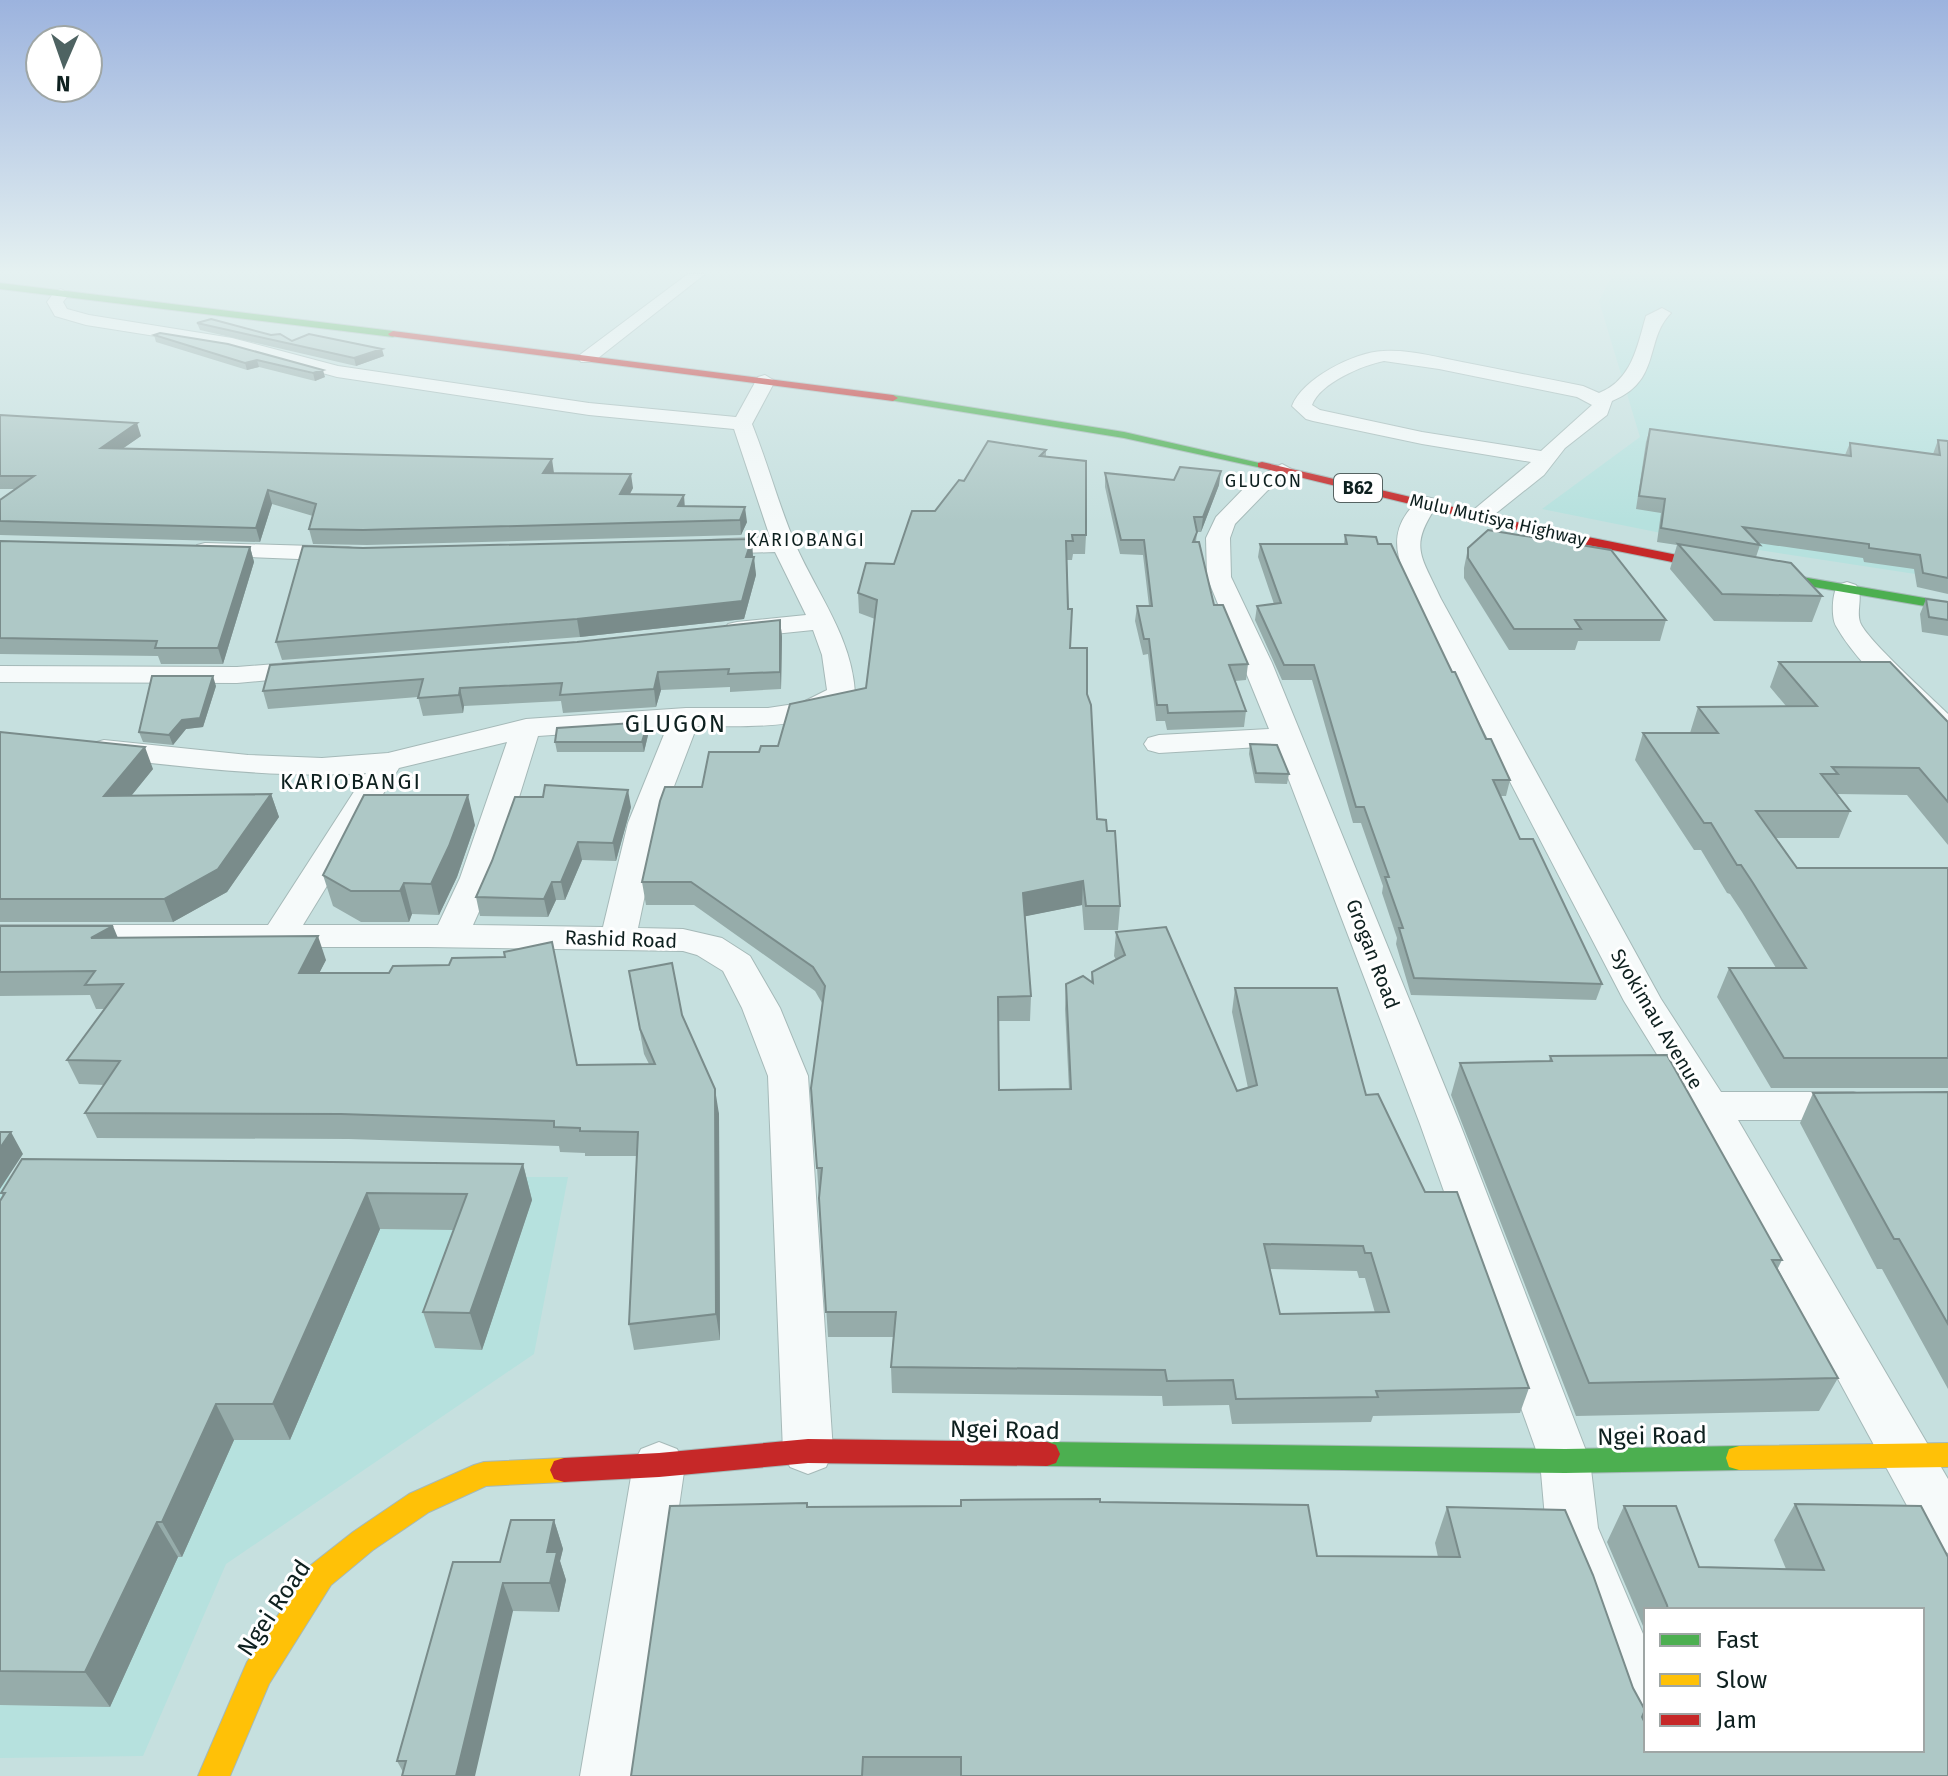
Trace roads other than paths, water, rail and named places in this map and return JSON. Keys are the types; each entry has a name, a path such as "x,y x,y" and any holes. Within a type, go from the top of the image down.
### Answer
{"main road":[{"name":"B62","path":"578,357 765,381"},
{"name":"Mulu Mutisya Highway","path":"765,381 1074,426 1215,453 1477,517 1643,553 1948,606"},
{"name":"Ngei Road","path":"214,1776 265,1661 321,1575 363,1541 419,1503 484,1474 659,1465 808,1451 1565,1461 1948,1455"}],"street":[{"path":"284,357 337,371 589,409 742,424"},
{"path":"1379,357 1368,359 1315,386 1306,395 1302,406 1305,412 1422,438 1547,458"},
{"path":"1391,357 1439,363 1583,392 1603,403 1600,411 1558,444 1536,470 1477,517"},
{"path":"1600,399 1627,388 1641,357"},
{"path":"742,424 765,381"},
{"path":"69,745 322,767 388,762 526,728 815,710 841,693 842,680 832,646 784,544 763,476 742,424"},
{"name":"Grogan Road","path":"1282,470 1259,486 1224,522 1218,538 1219,577 1287,737 1440,1124 1565,1461 1572,1529 1607,1609 1644,1716"},
{"name":"Syokimau Avenue","path":"1427,504 1410,520 1405,545 1428,599 1643,1001 1709,1106 1948,1528"},
{"path":"685,548 784,544"},
{"path":"176,550 367,555"},
{"path":"1847,590 1847,623 1876,658 1948,730"},
{"path":"715,632 820,621"},
{"path":"0,674 237,675 335,667"},
{"path":"618,938 644,823 686,717"},
{"path":"451,934 477,878 526,728"},
{"path":"1159,744 1287,737"},
{"path":"277,938 388,762"},
{"name":"Rashid Road","path":"0,936 277,938 451,934 683,940 709,946 737,964 761,1008 788,1076 808,1451"},
{"path":"1709,1106 1884,1105"},
{"path":"610,1776 659,1465"},
{"path":"1657,1752 1665,1776"}],"district":[{"name":"GLUCON","path":"1264,481"},
{"name":"KARIOBANGI","path":"806,540"},
{"name":"GLUGON","path":"676,724"},
{"name":"KARIOBANGI","path":"351,781"}]}
